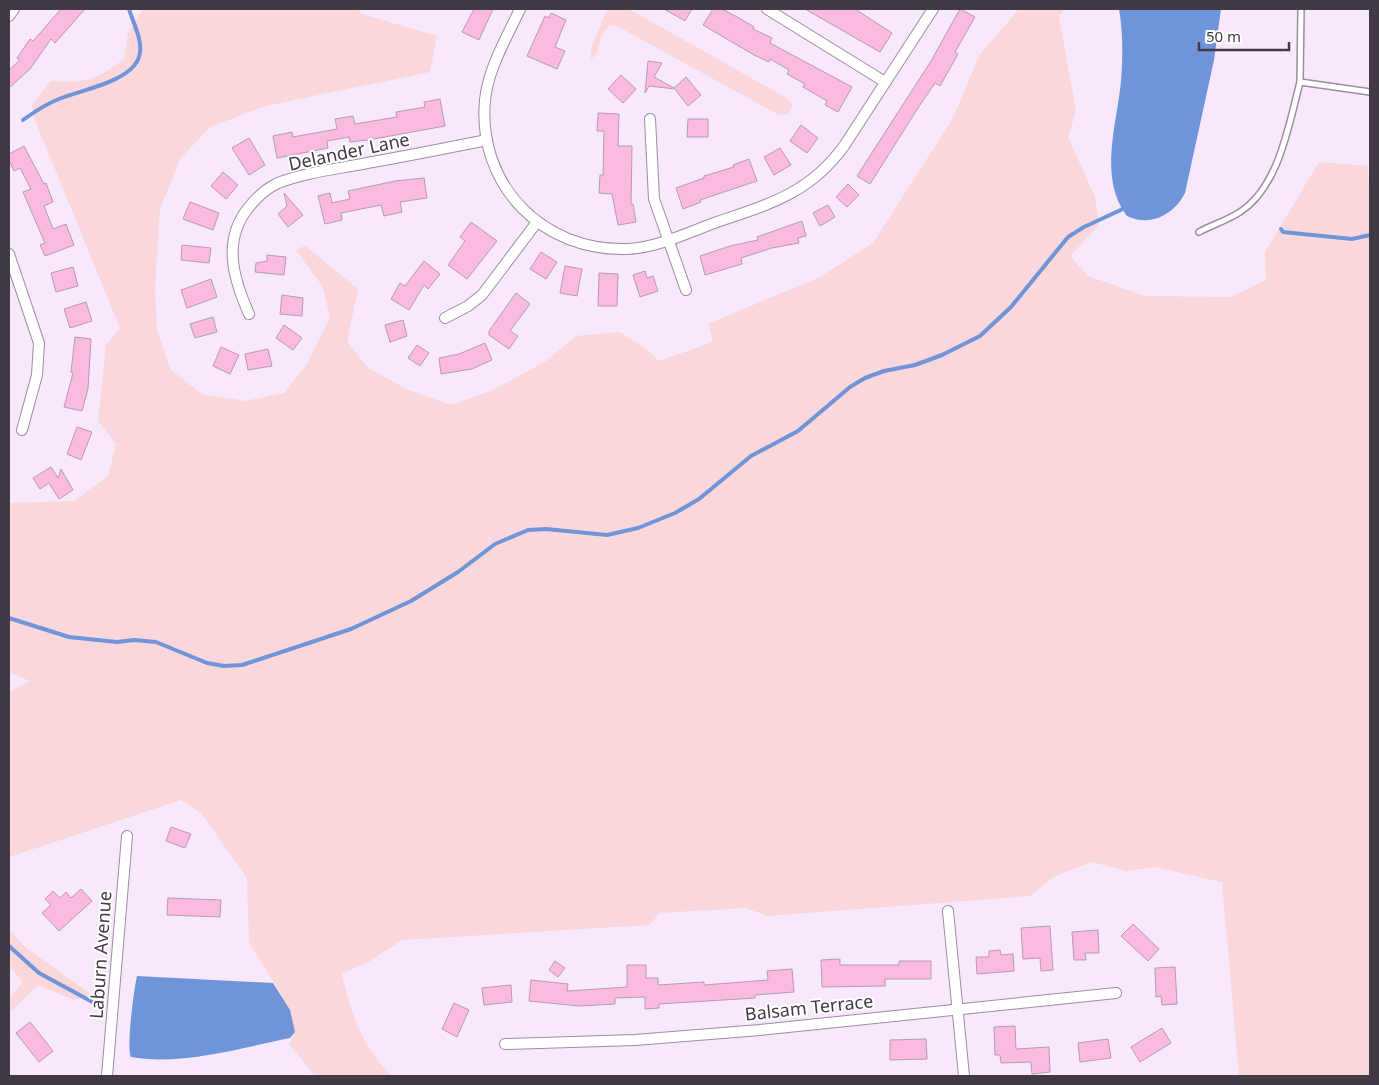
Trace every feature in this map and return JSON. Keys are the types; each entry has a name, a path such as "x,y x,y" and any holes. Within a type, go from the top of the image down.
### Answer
{"street":[{"path":"9,16 14,9"},
{"path":"520,9 488,82 484,114 487,140 501,181 513,199 537,222 564,238 583,245 606,249 644,247 746,212 784,197 809,183 829,166 933,9"},
{"path":"767,9 885,82"},
{"path":"650,119 654,200 666,239 686,290"},
{"name":"Delander Lane","path":"249,314 238,290 232,266 232,249 236,231 243,214 265,192 278,184 319,172 487,140"},
{"path":"445,318 468,306 482,295 537,222"},
{"path":"9,254 39,343 37,375 22,430"},
{"name":"Laburn Avenue","path":"107,1076 127,836"},
{"path":"948,911 964,1076"},
{"name":"Balsam Terrace","path":"505,1044 635,1040 760,1030 1116,993"}],"lane":[{"path":"1199,232 1242,211 1268,184 1282,153 1300,82 1302,9"},
{"path":"1300,82 1370,92"}],"shaded area":[{"path":"143,9 358,9 362,14 437,36 430,72 265,106 210,127 180,159 160,209 155,288 157,331 171,370 202,394 245,401 284,393 307,364 330,318 323,287 296,250 305,246 358,289 347,341 368,368 408,390 452,405 493,390 546,361 576,336 620,332 648,350 659,361 713,342 708,324 820,277 873,243 952,120 980,54 1019,9 1064,9 1059,17 1076,111 1068,137 1095,197 1099,225 1070,256 1088,276 1145,296 1231,297 1266,280 1265,252 1319,162 1368,166 1370,206 1370,1076 1239,1076 1222,882 1155,867 1126,871 1092,862 1055,876 1030,896 767,916 746,908 660,913 649,925 402,940 370,961 342,974 349,1002 359,1029 373,1054 392,1076 315,1076 289,1044 295,1031 282,996 249,942 247,878 201,813 181,800 9,857 9,692 30,681 9,672 9,503 74,501 108,476 116,444 98,421 106,345 120,328 34,118 32,105 51,81 73,82 90,79 124,59 128,34"},
{"path":"607,9 629,9 785,97 793,105 788,114 779,115 617,26 610,25 601,36 597,54 591,59 591,49"},
{"path":"9,930 25,947 92,995 74,1000 38,985 9,1013 9,998 23,982 9,966"}],"water":[{"path":"1119,9 1221,9 1214,60 1185,193 1168,213 1153,219 1144,220 1127,216 1118,201 1113,185 1111,168 1113,133 1122,63"},
{"path":"137,976 273,983 290,1010 295,1032 290,1038 210,1055 170,1059 131,1057 129,1042"}],"building":[{"path":"61,9 85,9 55,43 51,39 30,69 9,88 9,70 20,60 17,58 30,39 33,41"},
{"path":"474,9 493,9 479,40 462,32"},
{"path":"664,9 692,9 685,21"},
{"path":"713,9 722,9 739,18 754,27 753,29 772,38 770,43 852,87 838,112 825,105 827,101 803,87 805,84 787,74 789,70 770,59 769,62 754,55 703,25"},
{"path":"805,9 855,9 892,33 880,52"},
{"path":"960,9 975,17 955,52 958,54 940,86 935,83 870,184 857,176 931,61"},
{"path":"551,13 566,20 555,47 565,51 557,69 527,56 545,16 549,18"},
{"path":"648,61 662,63 654,77 674,88 686,77 701,95 688,106 675,89 649,86 645,93"},
{"path":"621,75 636,89 623,103 608,89"},
{"path":"440,99 445,126 368,140 350,142 349,137 327,141 328,148 277,158 273,136 292,132 293,137 337,129 335,119 353,116 355,124 397,117 396,112 425,107 424,102"},
{"path":"598,113 619,114 618,146 632,146 631,204 633,204 636,222 618,225 612,194 599,193 600,175 603,175 604,131 597,131"},
{"path":"688,119 708,119 708,137 687,137"},
{"path":"801,125 818,138 807,153 790,141"},
{"path":"249,138 265,165 249,175 232,148"},
{"path":"24,146 44,184 46,183 53,202 44,206 53,229 66,224 74,245 45,256 40,245 45,243 23,192 31,189 20,168 14,171 9,160 9,154"},
{"path":"780,148 791,165 774,175 764,157"},
{"path":"749,159 757,181 700,200 701,202 683,209 676,188 704,178 704,176 734,167 733,165"},
{"path":"223,172 238,185 226,199 211,186"},
{"path":"424,178 427,198 400,202 402,212 384,216 381,205 341,213 342,220 325,224 318,196 330,193 332,203 350,199 348,191 395,181"},
{"path":"848,184 859,195 847,207 836,197"},
{"path":"284,193 303,215 288,227 278,214 287,206"},
{"path":"190,202 219,213 213,230 183,219"},
{"path":"828,205 835,217 820,226 813,213"},
{"path":"802,221 806,236 798,238 799,243 772,248 741,258 742,264 705,275 700,256 730,246 758,240 757,237"},
{"path":"471,222 497,241 467,279 448,265 465,241 460,237"},
{"path":"182,245 211,248 209,263 181,260"},
{"path":"541,252 557,262 546,279 530,269"},
{"path":"267,255 286,257 284,275 255,272 256,263 267,261"},
{"path":"424,261 440,274 428,289 424,285 409,310 391,299 400,283 405,286"},
{"path":"565,266 582,269 577,296 560,293"},
{"path":"73,267 78,286 56,292 51,273"},
{"path":"645,271 647,278 653,276 658,291 640,297 633,275"},
{"path":"599,273 618,274 617,306 598,306"},
{"path":"211,279 217,297 187,308 181,290"},
{"path":"516,293 530,304 510,331 518,336 509,349 489,335 489,331"},
{"path":"282,295 303,298 302,316 280,314"},
{"path":"86,302 92,321 70,328 64,309"},
{"path":"213,317 217,332 195,338 190,324"},
{"path":"403,320 407,336 390,342 385,325"},
{"path":"284,325 302,338 293,350 276,338"},
{"path":"75,337 91,339 88,389 82,411 64,407 73,373 71,372"},
{"path":"485,343 492,360 472,369 441,374 439,358 459,354"},
{"path":"417,345 429,353 420,366 408,358"},
{"path":"221,347 239,355 230,374 213,366"},
{"path":"268,349 272,366 248,370 245,354"},
{"path":"77,427 92,432 81,460 67,454"},
{"path":"51,467 58,478 61,469 73,490 59,499 49,483 40,489 33,478"},
{"path":"171,827 191,834 185,848 166,841"},
{"path":"81,889 92,901 59,931 42,913 51,905 45,899 53,891 60,898 66,892 71,898"},
{"path":"168,898 221,900 220,917 167,915"},
{"path":"1133,924 1159,949 1148,961 1121,936"},
{"path":"1050,926 1053,970 1041,971 1040,958 1023,959 1021,928"},
{"path":"1098,930 1099,953 1085,953 1086,960 1074,960 1072,932"},
{"path":"1000,950 1001,955 1013,954 1014,971 977,974 976,957 989,957 989,951"},
{"path":"840,959 840,965 899,965 899,961 931,961 931,979 885,979 885,986 822,987 821,960"},
{"path":"555,961 565,968 558,977 549,970"},
{"path":"627,965 646,965 646,978 658,978 658,985 704,982 704,985 768,980 767,971 792,969 794,992 755,995 755,998 659,1004 659,1008 645,1009 645,997 615,998 615,1004 579,1006 529,1001 531,980 568,984 567,991 627,987"},
{"path":"1175,967 1177,1004 1162,1005 1161,996 1156,997 1155,968"},
{"path":"511,985 512,1002 484,1005 482,988"},
{"path":"454,1003 469,1010 457,1037 442,1029"},
{"path":"30,1022 53,1051 39,1062 16,1033"},
{"path":"1015,1026 1016,1049 1049,1047 1050,1072 1032,1074 1031,1062 1001,1063 1000,1055 995,1055 994,1027"},
{"path":"1162,1028 1171,1043 1140,1062 1131,1047"},
{"path":"926,1039 927,1059 890,1060 890,1040"},
{"path":"1108,1039 1111,1058 1080,1062 1078,1043"}],"waterway":[{"path":"23,120 54,101 116,79 134,66 139,57 140,45 129,9"},
{"path":"9,618 69,637 117,642 134,640 156,642 207,663 224,666 242,665 351,629 411,601 458,572 495,544 528,530 546,529 607,535 638,528 675,513 699,499 751,456 798,431 850,387 865,378 884,371 915,365 942,355 980,336 1011,307 1068,237 1084,227 1125,208"},
{"path":"1281,229 1283,232 1352,239 1370,235"},
{"path":"9,946 39,973 98,1005"}]}
